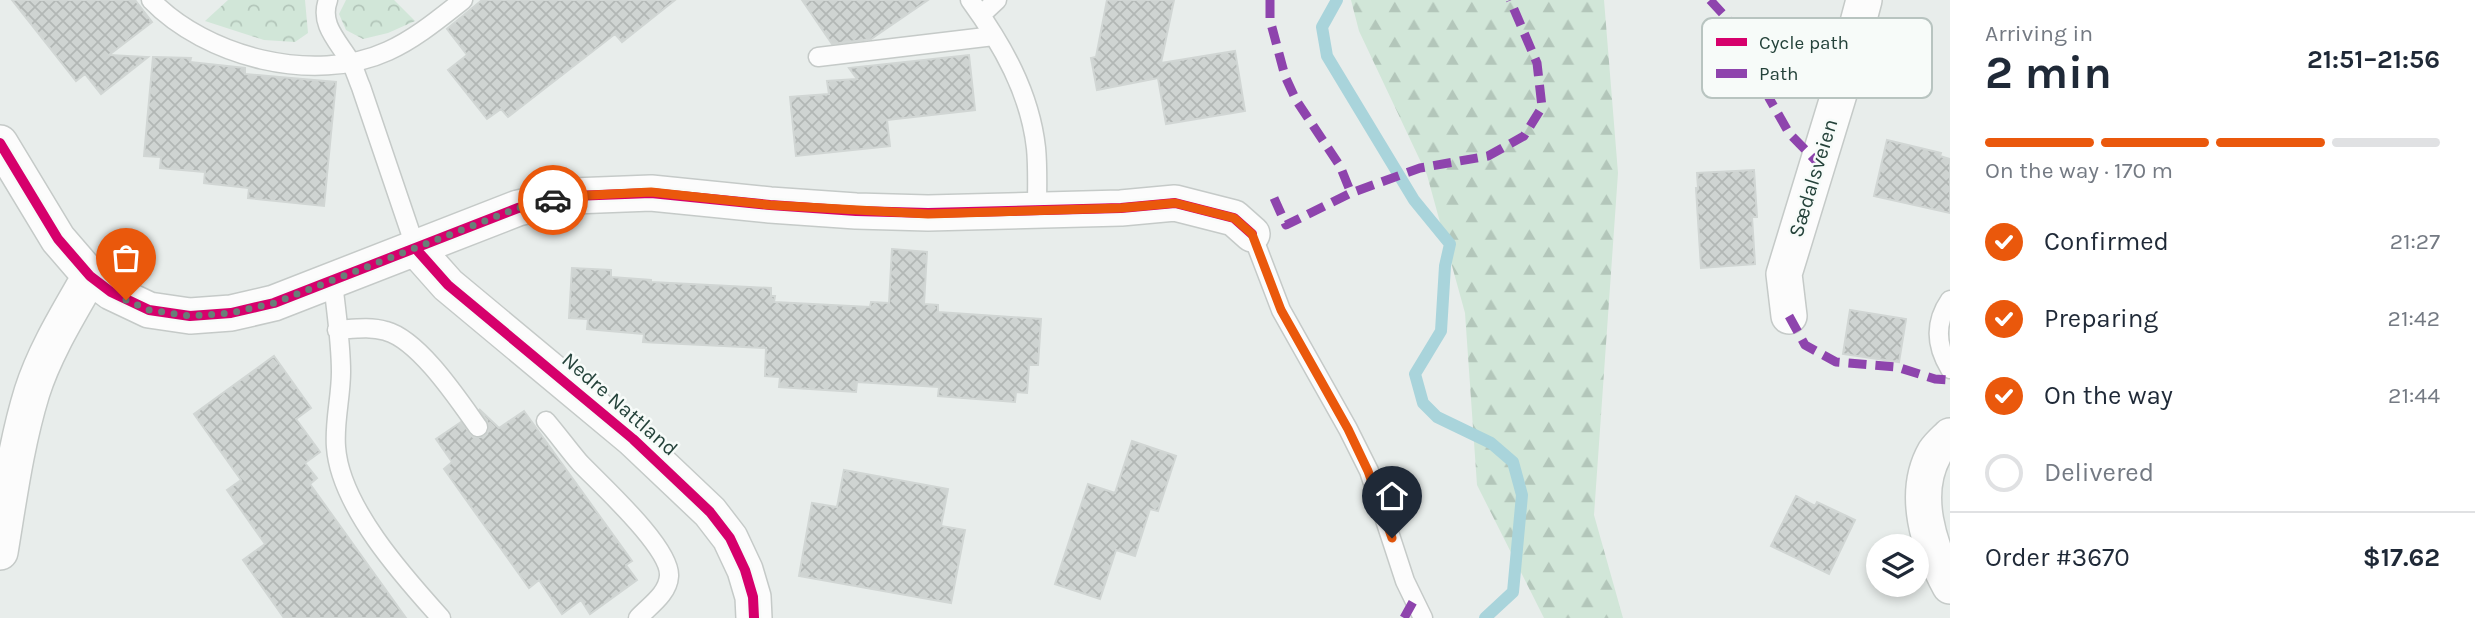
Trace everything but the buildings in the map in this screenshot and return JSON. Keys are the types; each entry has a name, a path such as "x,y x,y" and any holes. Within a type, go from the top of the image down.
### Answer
{"street":[{"name":"Sædalsveien","path":"1859,18 1864,0"},
{"name":"Sædalsveien","path":"1789,316 1784,274 1837,98"},
{"path":"2,150 58,239 90,276 111,292 149,310 190,316 231,313 274,303 518,208 573,196 651,192 770,205 928,214 1121,208 1175,203 1234,218 1252,234"},
{"name":"Nedre Nattland","path":"416,249 448,285 634,439 710,512 730,538 745,570 753,597 754,618"},
{"path":"0,552 14,469 33,391 54,341 90,276"},
{"path":"1950,436 1936,451 1924,481 1925,518 1941,570 1950,586"}],"lane":[{"path":"151,0 195,36 246,57 307,65 351,62 388,51 463,0"},
{"name":"Nedre Nattland","path":"328,0 325,10 327,24 351,62 416,249"},
{"path":"970,0 1017,77 1031,118 1036,149 1037,209"},
{"path":"981,15 997,0"},
{"path":"818,57 994,36"},
{"path":"1252,234 1281,310 1342,418 1368,471 1405,581 1423,618"},
{"path":"333,282 341,373 336,449 345,483 383,548 441,618"},
{"path":"1950,300 1939,323 1938,344 1950,369"},
{"path":"337,330 366,328 387,331 407,343 439,373 478,427"},
{"path":"546,421 666,558 670,576 664,592 638,618"}],"green space":[{"path":"228,0 305,0 308,33 295,42 264,40 205,21"},
{"path":"346,0 394,0 415,21 388,33 363,39 346,30 339,14"},
{"path":"1351,0 1604,0 1618,173 1594,515 1623,618 1544,618 1477,485 1465,313 1427,175 1359,31"}],"waterway":[{"path":"1337,0 1322,27 1327,56 1414,200 1450,244 1445,266 1441,331 1415,374 1423,403 1437,417 1491,443 1513,462 1522,495 1513,592 1485,618"}],"marked path":[{"path":"1270,0 1270,20 1285,76 1296,100 1340,166 1351,193"},
{"path":"1274,198 1286,225 1351,193 1420,168 1488,156 1524,136 1542,107 1537,63 1510,0"},
{"path":"1710,0 1727,18"},
{"path":"1769,98 1789,133 1817,162"},
{"path":"1789,316 1805,345 1836,362 1897,367 1935,379 1950,380"},
{"path":"1404,618 1414,600"}],"cycle path":[{"path":"0,143 58,239 90,276 111,292 149,310 190,316 231,313 274,303 518,208 573,196 651,193 770,205 928,213 1121,208 1175,203 1234,218 1252,234"},
{"path":"416,249 448,285 633,439 710,512 730,538 745,570 753,597 754,618"}],"way so far":[{"path":"126,300 149,310 190,316 231,313 274,303 518,208 553,200"}],"route":[{"path":"553,200 573,196 651,192 770,205 928,214 1121,208 1175,203 1234,218 1252,234 1281,310 1348,429 1368,471 1392,538"}]}
